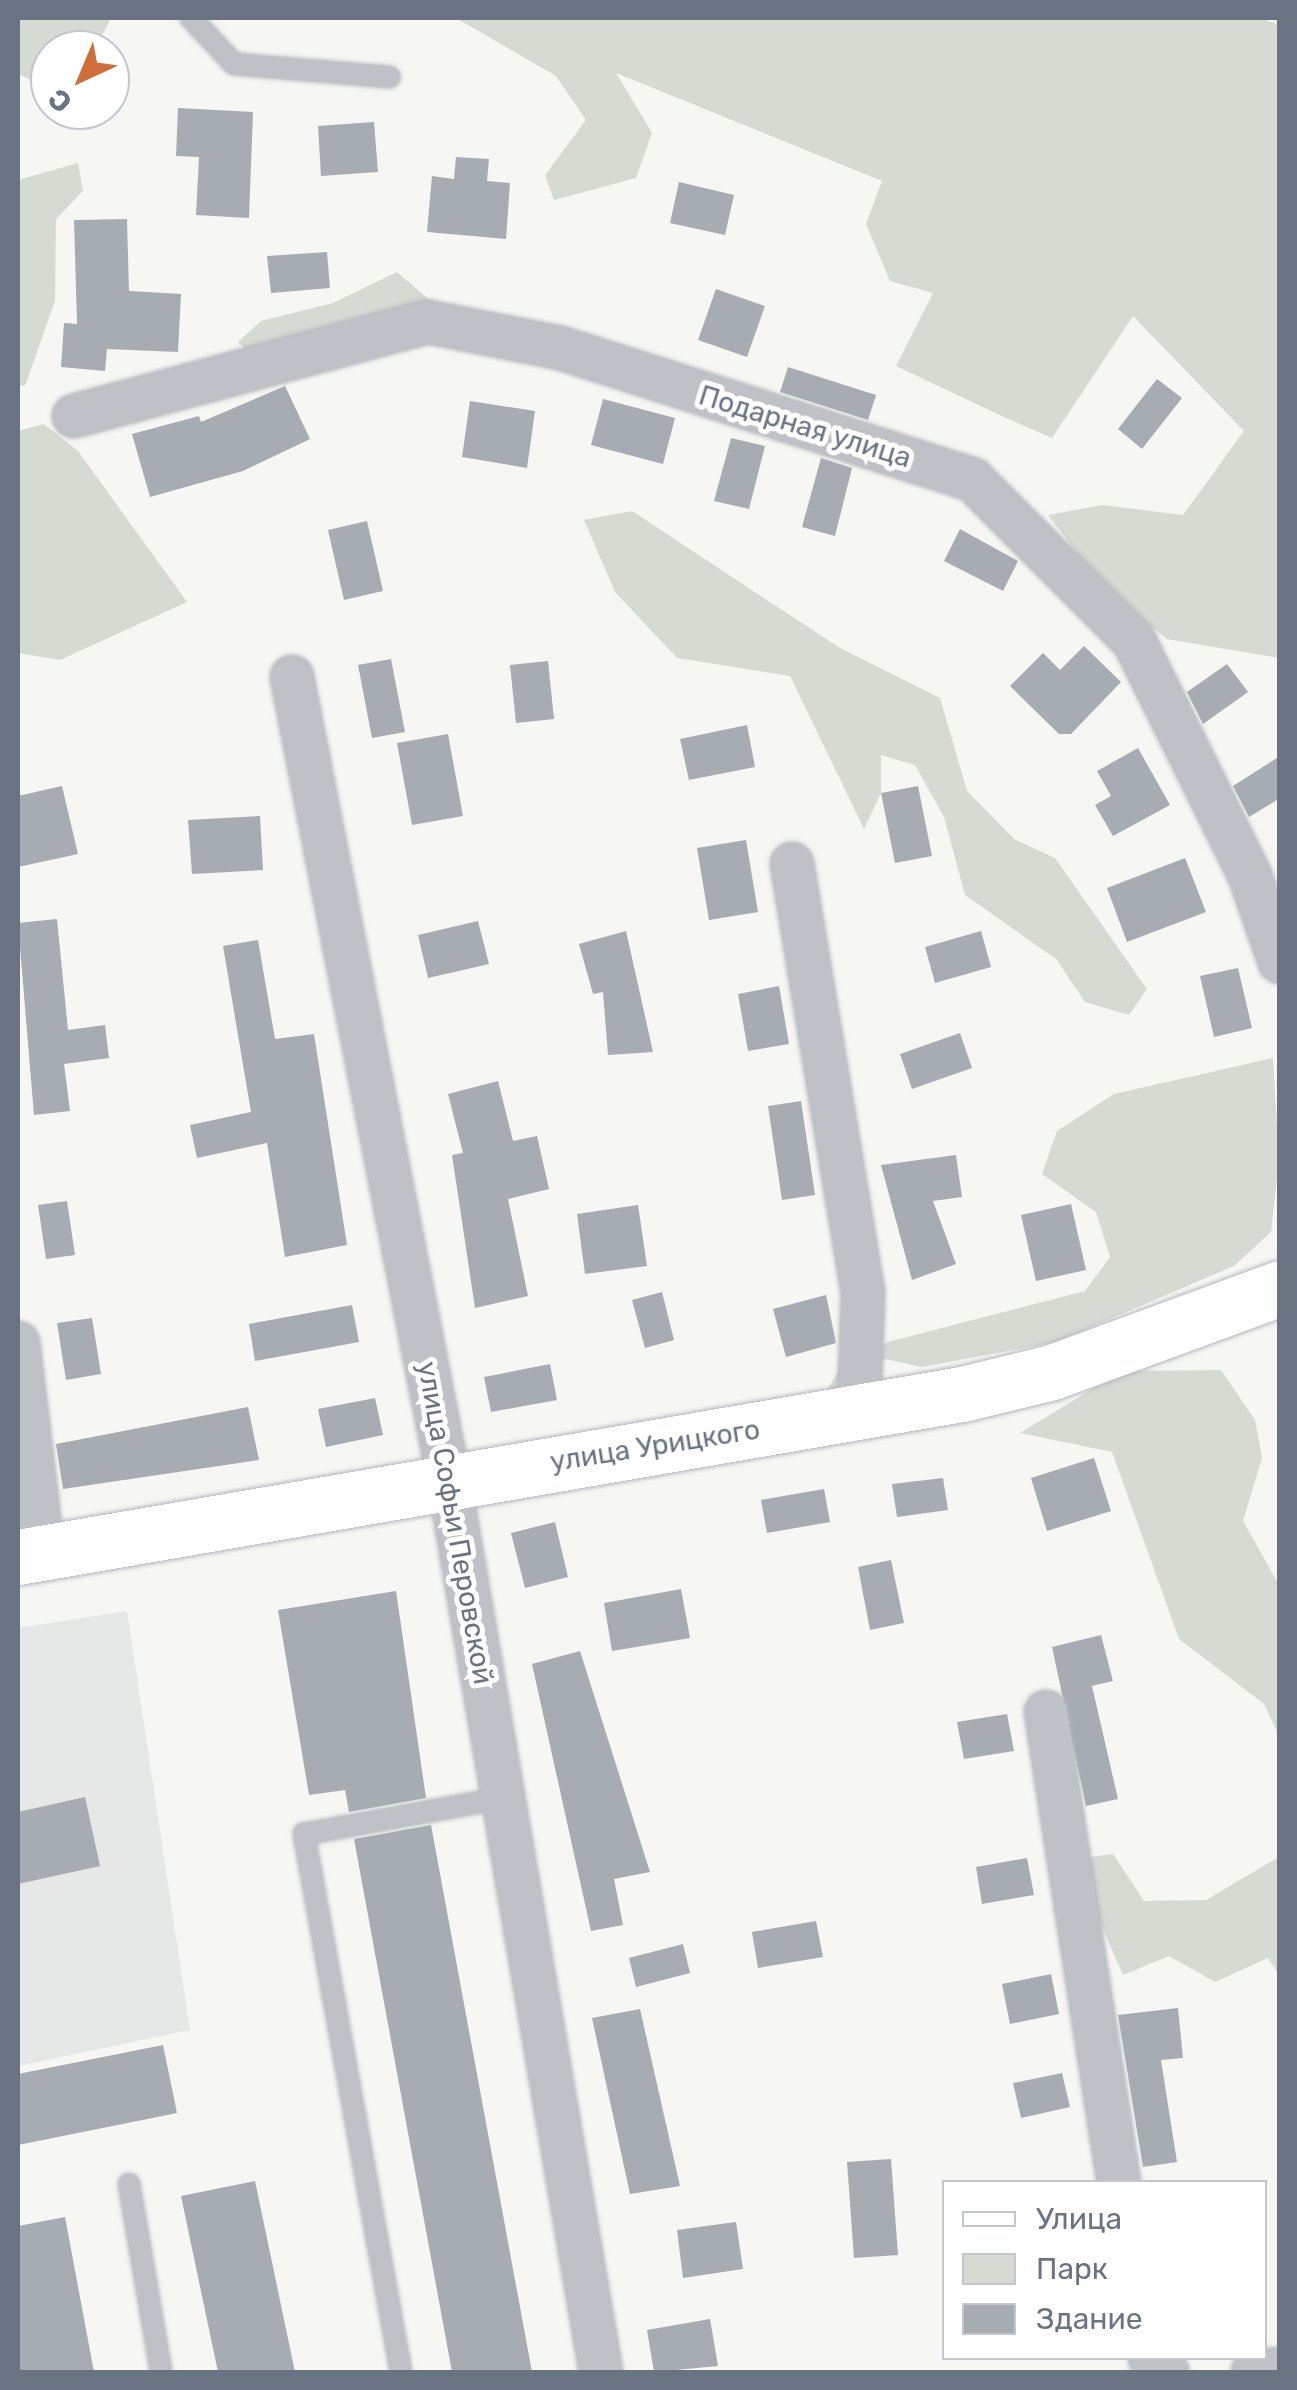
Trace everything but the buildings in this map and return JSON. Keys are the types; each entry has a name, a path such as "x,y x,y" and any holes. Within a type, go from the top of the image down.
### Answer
{"main road":[{"name":"улица Урицкого","path":"30,1555 449,1480 858,1414 1052,1372 1280,1288"}],"street":[{"name":"Подарная улица","path":"74,416 428,322 560,348 973,480 1134,641 1250,876 1280,962"},
{"name":"улица Софьи Перовской","path":"292,677 449,1480 600,2372"},
{"path":"792,864 863,1292 858,1414"},
{"path":"18,1343 30,1555"},
{"path":"1046,1712 1119,2180"},
{"path":"1253,2372 1280,2369"}],"lane":[{"path":"191,18 234,64 390,77"},
{"path":"401,2372 304,1834 503,1798"},
{"path":"129,2184 161,2372"}],"shaded area":[{"path":"127,1611 190,2030 18,2066 18,1628"}],"green space":[{"path":"18,18 111,18 105,30 30,30 30,80 18,74"},
{"path":"456,18 1261,18 1279,25 1279,658 1167,639 1106,591 1048,515 1103,505 1183,515 1244,431 1133,316 1052,438 1006,418 896,366 933,293 890,281 866,224 882,181 616,73 652,133 636,178 554,200 545,175 586,120 556,76"},
{"path":"78,163 83,191 56,219 55,301 25,386 18,385 18,180"},
{"path":"397,272 433,303 252,355 238,342 261,321 333,303"},
{"path":"44,424 78,451 187,602 60,660 18,653 18,431"},
{"path":"632,511 840,648 940,698 967,791 1014,839 1055,858 1147,989 1129,1015 1085,1002 1056,959 965,895 944,817 915,765 881,755 881,793 864,829 790,676 677,658 615,592 584,520"},
{"path":"1273,1058 1279,1161 1271,1232 1234,1266 1056,1342 922,1367 885,1359 845,1392 826,1392 842,1365 888,1342 1085,1291 1110,1257 1096,1212 1042,1174 1057,1131 1114,1094"},
{"path":"1221,1370 1255,1420 1262,1458 1243,1521 1279,1585 1279,1736 1264,1704 1179,1639 1112,1452 1020,1433 1122,1371"},
{"path":"1113,1854 1144,1901 1206,1900 1279,1857 1279,1975 1268,1958 1215,1982 1169,1956 1123,1975 1097,1915 1090,1857"}]}
